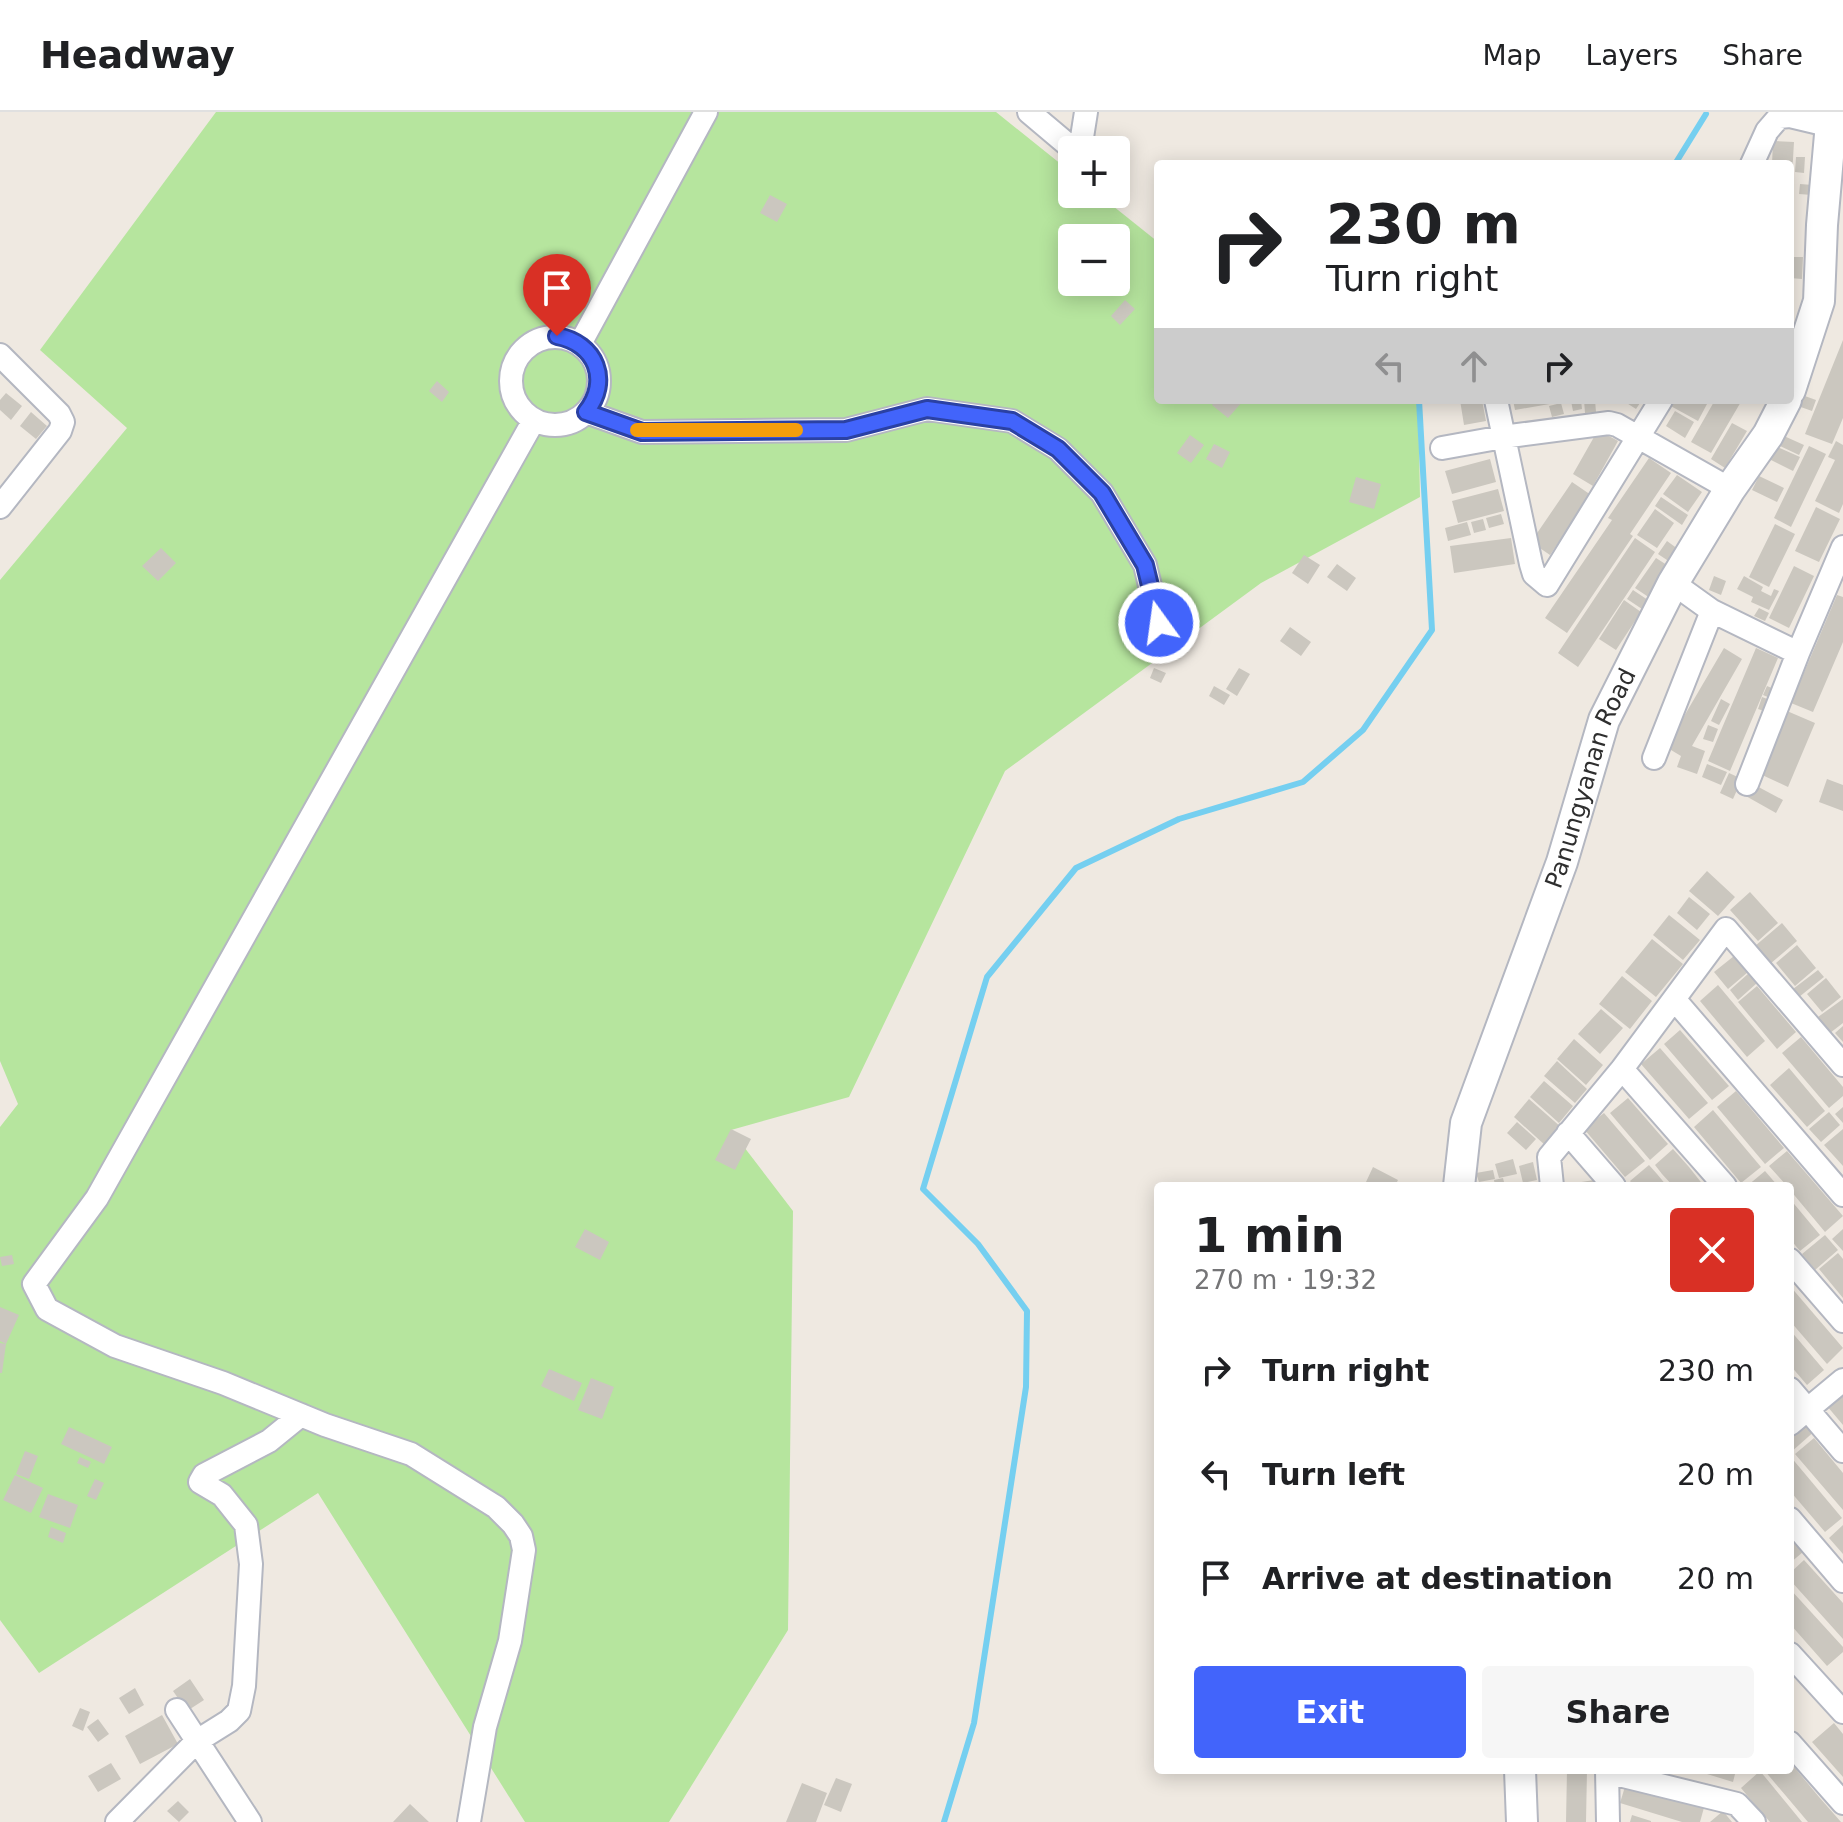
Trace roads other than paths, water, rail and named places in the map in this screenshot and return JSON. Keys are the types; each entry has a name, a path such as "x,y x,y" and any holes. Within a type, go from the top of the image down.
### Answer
{"street":[{"path":"580,344 706,112"},
{"path":"1029,112 1059,136"},
{"path":"1080,136 1086,112"},
{"path":"1754,160 1767,131 1779,117 1832,119 1833,226 1819,301 1794,378"},
{"path":"545,337 569,338 580,344 595,361 599,383 593,404 586,412 577,419 556,425 534,420 524,413 512,392 511,380 517,357 525,348 545,337"},
{"path":"0,507 60,431 63,422 59,414 3,364"},
{"path":"1497,404 1531,564 1534,574 1547,585 1658,404"},
{"name":"Panungyanan Road","path":"1459,1182 1466,1123 1562,862 1604,720 1673,583 1730,489 1768,435 1784,404"},
{"path":"586,412 642,432 846,430 927,409 1012,421 1058,449 1102,493 1145,565 1159,623"},
{"path":"469,1822 485,1727 510,1641 524,1550 521,1536 496,1507 411,1454 115,1346 47,1309 34,1284 97,1198 534,420"},
{"path":"1442,448 1609,423 1730,489"},
{"path":"1747,784 1843,547"},
{"path":"1673,583 1712,611 1798,653"},
{"path":"1654,758 1712,611"},
{"path":"1552,1182 1549,1157 1622,1069 1726,929 1843,1065"},
{"path":"1674,999 1843,1195"},
{"path":"1622,1069 1721,1182"},
{"path":"1568,1133 1611,1182"},
{"path":"1794,1265 1843,1321"},
{"path":"1794,1420 1843,1380"},
{"path":"1794,1394 1843,1451"},
{"path":"117,1822 197,1741 239,1711 244,1686 251,1564 246,1525 222,1495 202,1485 201,1478 269,1441 301,1415"},
{"path":"1794,1524 1843,1581"},
{"path":"1794,1658 1843,1712"},
{"path":"177,1710 250,1822"},
{"path":"1794,1748 1843,1803"},
{"path":"1520,1774 1522,1822"},
{"path":"1607,1774 1608,1822"},
{"path":"1619,1774 1737,1804 1754,1822"}],"waterway":[{"path":"1677,160 1706,114"},
{"path":"944,1822 974,1723 1026,1387 1027,1311 978,1244 923,1189 987,977 1076,868 1179,819 1303,782 1363,730 1432,630 1419,404"}]}
